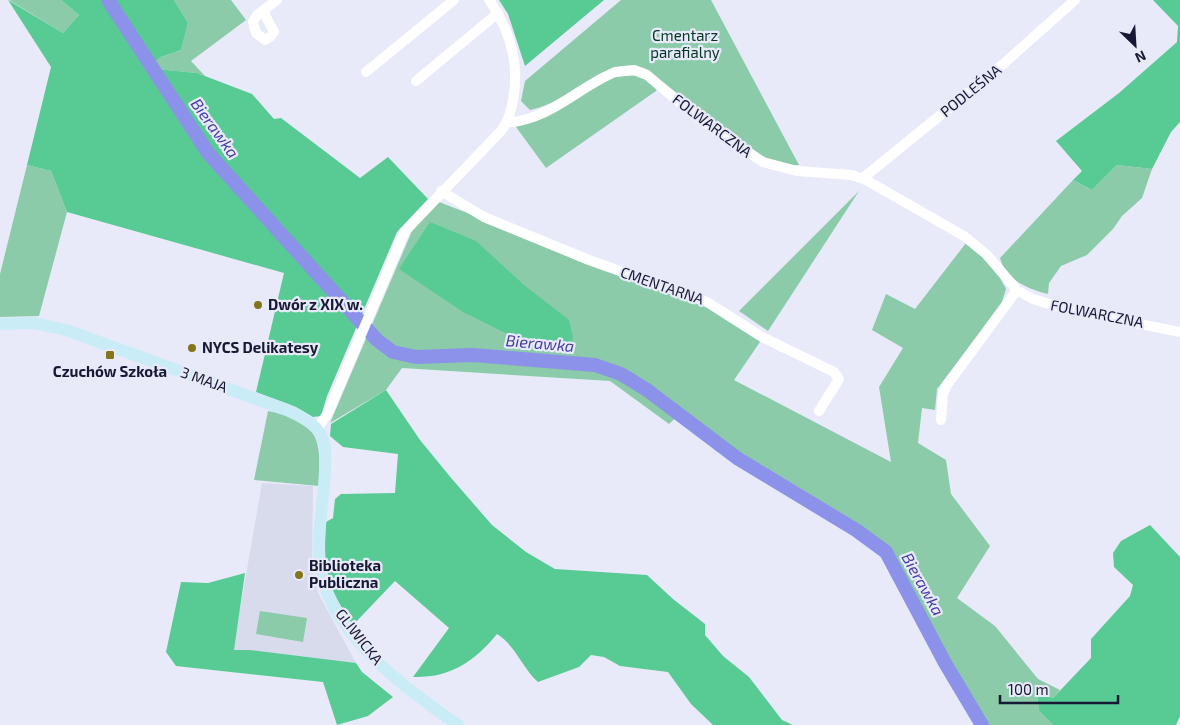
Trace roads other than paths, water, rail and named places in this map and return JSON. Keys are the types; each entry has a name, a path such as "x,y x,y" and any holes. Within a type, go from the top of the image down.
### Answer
{"main road":[{"name":"3 MAJA","path":"0,324 34,323 66,330 287,410 317,428"},
{"name":"GLIWICKA","path":"317,428 323,438 325,452 319,556 329,596 354,634 380,665 417,696 458,725"}],"street":[{"path":"265,9 277,0"},
{"path":"366,72 454,0"},
{"path":"317,428 328,413 405,231 506,123 514,97 516,64 511,43 498,13 489,0"},
{"name":"PODLEŚNA","path":"863,178 1001,66 1075,0"},
{"path":"416,81 498,13"},
{"name":"FOLWARCZNA","path":"506,123 536,116 562,104 606,76 624,70 634,70 652,78 693,114 758,160 797,171 852,175 863,178 964,236 986,254 1018,290 1049,305 1180,332"},
{"name":"CMENTARNA","path":"441,191 502,224 597,263 707,302 762,337 834,372 839,380 819,411"},
{"path":"941,420 943,394 947,385 1018,290"}],"waterway":[{"name":"Bierawka","path":"108,0 208,153 377,340 393,352 416,357 473,355 595,365 621,374 647,390 737,458 856,530 886,552 945,663 982,725"}],"place":[{"name":"Dwór z XIX w.","path":"258,305"},
{"name":"NYCS Delikatesy","path":"192,348"},
{"name":"Czuchów Szkoła","path":"110,355"},
{"name":"Biblioteka Publiczna","path":"299,575"}],"park label":[{"name":"Cmentarz parafialny","path":"685,44"}]}
